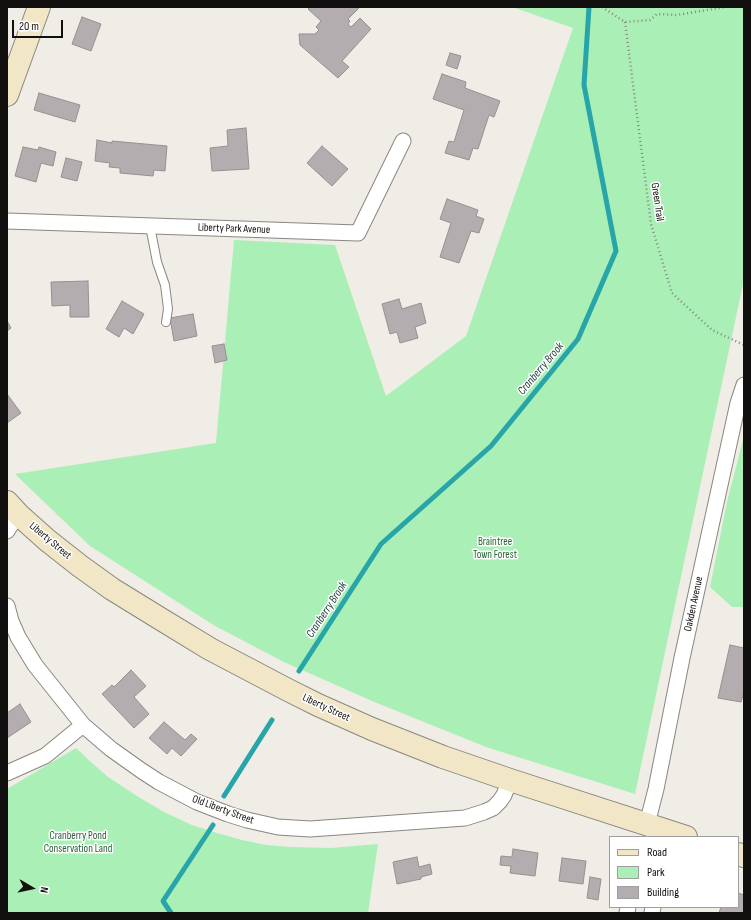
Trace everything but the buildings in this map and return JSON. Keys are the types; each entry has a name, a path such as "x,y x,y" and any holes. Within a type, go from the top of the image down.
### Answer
{"main road":[{"path":"7,95 39,7"},
{"name":"Liberty Street","path":"11,516 96,578 181,632 318,705 372,729 443,757 649,829 678,836"}],"street":[{"name":"Liberty Park Avenue","path":"7,221 358,233 403,141"},
{"name":"Oakden Avenue","path":"649,829 682,658 738,403 744,385"},
{"name":"Old Liberty Street","path":"7,606 11,621 18,637 35,666 84,725 126,760 148,775 197,802 228,814 278,827 310,829 465,818 493,808 504,795 510,780"},
{"path":"7,773 45,756 84,725"}],"lane":[{"path":"150,226 157,262 165,286 168,309 166,322"}],"path":[{"path":"602,7 625,22 650,20 657,14 677,15 725,7"},
{"name":"Green Trail","path":"625,22 651,224 672,293 712,330 744,345"}],"green space":[{"name":"Braintree Town Forest","path":"512,7 744,7 744,279 635,794 486,747 372,701 284,662 215,626 90,546 15,474 216,443 234,240 335,245 386,396 466,336 573,28"},
{"path":"744,436 744,607 732,607 710,587 727,502"},
{"name":"Cranberry Pond Conservation Land","path":"76,748 108,777 137,796 164,812 192,825 217,833 266,845 290,847 331,848 378,844 368,913 7,913 7,789"}],"waterway":[{"name":"Cranberry Brook","path":"299,671 381,544 491,446 578,339 616,251 584,85 589,7"},
{"name":"Cranberry Brook","path":"224,796 272,720"},
{"name":"Cranberry Brook","path":"171,913 163,901 213,825"}]}
